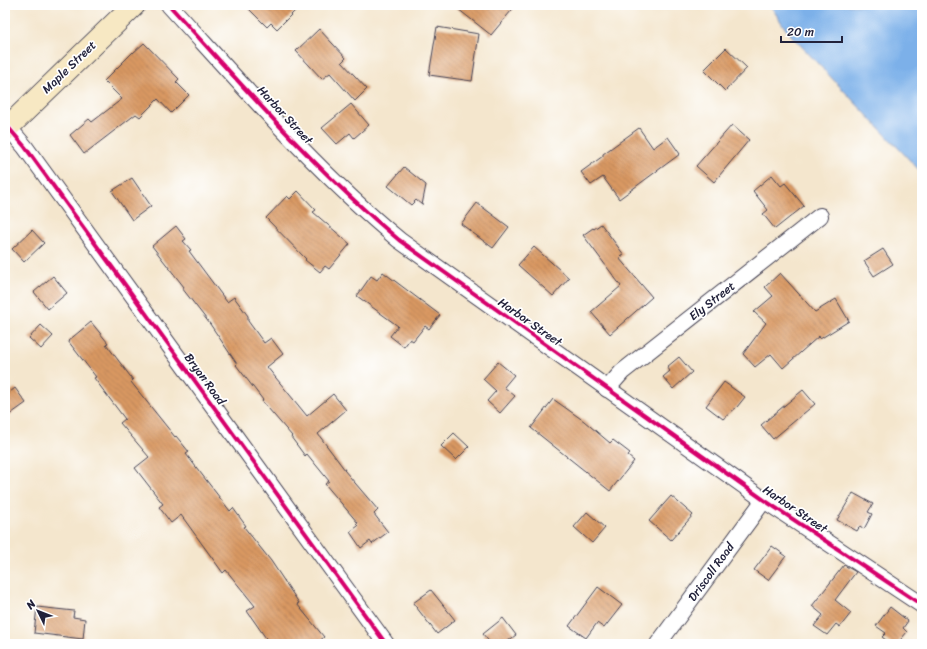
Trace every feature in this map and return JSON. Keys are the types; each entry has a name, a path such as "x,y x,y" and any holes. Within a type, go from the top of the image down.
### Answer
{"street":[{"name":"Maple Street","path":"7,128 134,5"},
{"name":"Harbor Street","path":"169,5 317,164 353,200 399,240 764,500 922,606"},
{"name":"Bryan Road","path":"7,128 25,147 386,644"},
{"name":"Ely Street","path":"607,389 622,372 820,216"},
{"name":"Driscoll Road","path":"658,644 764,500"}],"water":[{"path":"770,5 922,5 922,173 787,31"}],"building":[{"path":"245,5 301,5 277,29 271,23 267,27"},
{"path":"453,5 516,5 491,35"},
{"path":"437,27 479,34 472,81 429,75"},
{"path":"319,29 346,58 342,62 367,89 355,101 330,73 322,79 296,51"},
{"path":"144,43 179,79 176,82 189,95 171,113 158,99 140,117 136,114 84,154 70,135 89,119 92,122 122,99 104,81"},
{"path":"726,48 747,68 725,91 704,70"},
{"path":"351,104 369,125 354,138 350,133 337,144 322,128"},
{"path":"732,125 749,140 714,182 696,166"},
{"path":"639,128 653,148 668,137 680,154 619,199 603,177 591,185 581,172"},
{"path":"404,167 426,185 422,205 416,200 411,205 388,186"},
{"path":"772,175 781,186 785,183 804,206 775,229 763,214 768,210 753,191"},
{"path":"132,178 151,206 132,220 112,191"},
{"path":"298,191 316,210 313,212 350,244 329,269 325,266 320,272 305,260 306,259 266,218 287,196 290,199"},
{"path":"477,203 509,227 493,248 461,224"},
{"path":"601,224 624,255 619,258 652,297 610,334 591,312 621,286 583,235"},
{"path":"176,226 186,239 183,241 191,250 189,251 227,302 234,297 248,316 248,321 264,343 271,338 283,354 267,367 307,416 333,394 346,410 318,434 344,470 378,510 374,514 388,532 372,544 370,541 361,548 350,532 358,526 356,524 358,523 325,484 329,481 307,454 305,456 291,437 292,436 262,401 263,400 236,365 237,364 210,324 182,288 184,287 152,246"},
{"path":"32,230 44,243 24,262 12,249"},
{"path":"534,247 569,278 553,296 518,265"},
{"path":"883,249 893,264 874,276 864,261"},
{"path":"383,272 440,315 429,329 425,326 413,341 410,339 404,347 390,336 398,326 357,296 371,276 377,280"},
{"path":"780,273 815,312 836,299 849,321 820,339 819,336 783,368 771,354 755,367 743,354 766,323 754,312 773,296 765,287"},
{"path":"53,276 67,293 48,309 34,292"},
{"path":"91,322 108,343 106,344 133,380 131,382 175,437 176,436 189,452 186,454 230,511 233,508 246,526 244,527 271,561 299,603 297,604 324,637 316,644 270,644 247,611 255,606 226,570 223,573 181,515 171,523 159,507 163,504 135,468 149,457 120,423 125,419 94,378 96,377 68,341"},
{"path":"41,325 53,336 41,349 29,338"},
{"path":"679,357 692,372 673,389 663,377 670,371 667,367"},
{"path":"498,362 514,375 504,387 515,396 500,413 487,401 496,391 483,379"},
{"path":"724,382 745,397 737,407 723,419 706,406"},
{"path":"15,388 26,403 5,418 5,396"},
{"path":"803,390 815,404 773,439 761,425"},
{"path":"553,399 584,421 610,443 613,440 630,453 628,456 634,461 610,491 531,428"},
{"path":"454,433 469,447 456,460 441,446"},
{"path":"853,493 873,504 868,512 872,514 864,529 860,526 857,531 837,520"},
{"path":"671,496 693,515 671,540 649,521"},
{"path":"587,512 605,528 592,543 574,527"},
{"path":"772,546 786,556 768,580 754,570"},
{"path":"844,565 856,572 835,600 851,613 840,627 836,624 827,635 814,626 823,615 812,606"},
{"path":"598,587 622,605 604,628 597,623 586,638 569,626"},
{"path":"431,590 455,620 437,634 413,603"},
{"path":"37,607 74,611 73,617 85,619 83,639 34,633"},
{"path":"890,607 908,621 903,628 907,632 897,644 891,644 882,637 886,633 876,626"},
{"path":"503,618 516,635 504,644 491,644 483,634"}],"cycle path":[{"path":"169,5 280,127 338,185 399,240 764,500 922,605"},
{"path":"8,127 25,147 386,644"}]}
